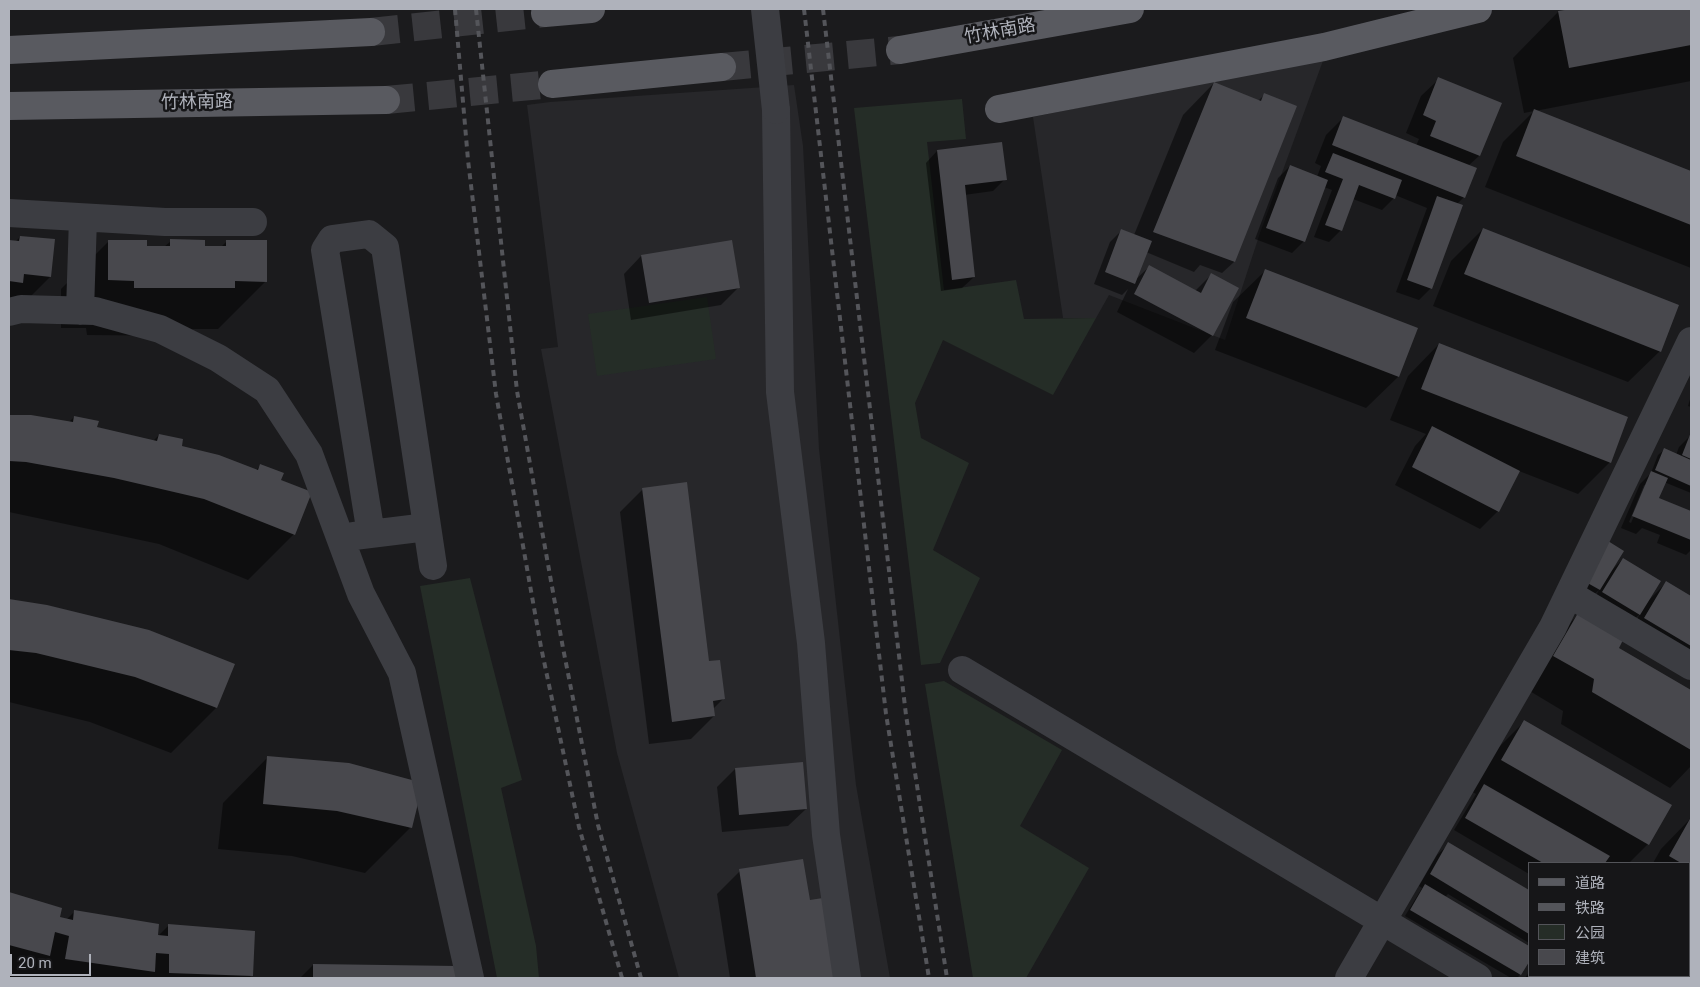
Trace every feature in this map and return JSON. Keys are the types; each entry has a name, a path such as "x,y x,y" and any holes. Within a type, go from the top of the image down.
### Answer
{"main road":[{"path":"545,13 591,9"},
{"name":"竹林南路","path":"900,50 1130,9"},
{"path":"999,108 1324,47 1478,9"},
{"path":"9,50 371,32"},
{"path":"552,84 722,67"},
{"name":"竹林南路","path":"9,106 386,100"}],"lane":[{"path":"765,9 776,110 780,392 811,643 826,835 847,978"},
{"path":"9,213 165,222 253,222"},
{"path":"80,311 84,218"},
{"path":"371,534 325,250 332,239 369,234 385,247 433,566"},
{"path":"9,312 22,309 95,311 160,329 218,358 267,390 310,454 361,594 402,673 470,978"},
{"path":"1349,978 1553,627 1691,341"},
{"path":"340,538 427,527"},
{"path":"1569,594 1691,666"},
{"path":"962,670 1478,978"}],"shaded area":[{"path":"1324,58 1260,233 1225,340 1109,295 1096,318 1063,318 1033,117"},
{"path":"794,85 803,146 819,449 856,785 890,978 679,978 617,753 541,349 558,347 527,105"}],"green space":[{"path":"962,99 966,139 927,142 944,290 1016,280 1024,319 1096,318 1053,395 943,340 915,403 921,438 969,463 933,550 980,578 940,663 921,665 854,108"},
{"path":"707,297 716,359 597,376 588,314"},
{"path":"470,578 522,780 501,788 536,946 539,978 497,978 420,586"},
{"path":"944,681 1062,750 1020,826 1089,868 1026,978 973,978 925,684"}],"building":[{"path":"1571,9 1691,9 1691,45 1569,68 1558,11"},
{"path":"1438,77 1502,103 1480,156 1430,136 1436,121 1423,115"},
{"path":"1214,82 1261,101 1264,93 1297,106 1235,262 1153,232"},
{"path":"1534,109 1691,171 1691,225 1516,156"},
{"path":"1343,116 1477,168 1465,198 1332,145"},
{"path":"1002,142 1007,180 965,185 975,277 952,280 937,150"},
{"path":"1333,153 1402,180 1395,199 1359,185 1342,231 1325,225 1343,179 1325,172"},
{"path":"1290,165 1328,180 1305,242 1266,228"},
{"path":"1437,196 1463,205 1432,289 1407,280"},
{"path":"1483,228 1679,305 1661,352 1464,274"},
{"path":"1121,229 1152,241 1135,284 1105,272"},
{"path":"20,236 55,239 51,277 24,274 23,283 9,281 9,240 19,241"},
{"path":"170,239 205,240 205,246 226,246 226,240 267,240 267,282 235,281 235,288 134,288 134,281 108,280 108,240 147,240 147,246 170,246"},
{"path":"732,240 740,288 649,303 641,255"},
{"path":"1149,265 1201,293 1211,273 1239,288 1213,336 1134,294"},
{"path":"1265,269 1418,328 1399,377 1246,318"},
{"path":"1439,343 1628,417 1611,463 1421,389"},
{"path":"9,415 31,415 73,422 74,416 99,421 97,427 157,441 159,434 183,439 182,446 219,455 258,470 260,464 284,473 281,480 312,492 295,535 204,499 114,478 26,462 9,461"},
{"path":"1432,426 1520,471 1499,512 1412,467"},
{"path":"1691,432 1691,459 1682,455"},
{"path":"1664,448 1691,460 1691,486 1655,470"},
{"path":"1651,471 1668,478 1659,498 1691,511 1691,540 1632,516"},
{"path":"687,482 709,661 720,660 725,699 713,701 715,716 672,722 642,488"},
{"path":"1608,541 1624,551 1600,590 1584,581"},
{"path":"1623,558 1661,581 1640,615 1602,592"},
{"path":"1666,581 1691,596 1691,646 1644,618"},
{"path":"9,599 47,605 149,630 235,664 217,708 135,677 36,653 9,650"},
{"path":"1578,613 1623,640 1619,648 1691,690 1691,750 1592,692 1594,679 1553,656"},
{"path":"1524,720 1672,805 1649,845 1501,760"},
{"path":"267,756 349,763 423,783 412,828 337,811 263,804"},
{"path":"803,762 807,809 739,815 735,768"},
{"path":"1484,784 1610,856 1606,862 1541,862 1465,818"},
{"path":"1691,817 1691,869 1690,862 1679,862 1669,856"},
{"path":"1448,842 1528,889 1528,933 1430,874"},
{"path":"803,859 810,900 823,898 835,978 756,978 739,869"},
{"path":"1425,884 1528,945 1528,964 1521,975 1410,910"},
{"path":"9,892 62,908 60,917 73,920 74,910 159,924 158,935 168,936 168,924 255,931 253,976 169,973 169,954 156,953 155,972 65,959 69,936 55,932 50,956 9,945"},
{"path":"1690,904 1691,905 1690,946"},
{"path":"313,964 457,966 457,978 313,978"},
{"path":"1571,977 1573,978 1528,978"},
{"path":"1613,977 1677,978 1615,978"}],"tunnel":[{"path":"371,32 545,13"},
{"path":"722,67 900,50"},
{"path":"386,100 552,84"}],"railway":[{"path":"455,9 468,160 496,394 541,647 579,827 622,978"},
{"path":"476,9 517,391 563,648 598,825 641,978"},
{"path":"804,9 886,714 929,978"},
{"path":"823,9 906,715 947,978"}]}
